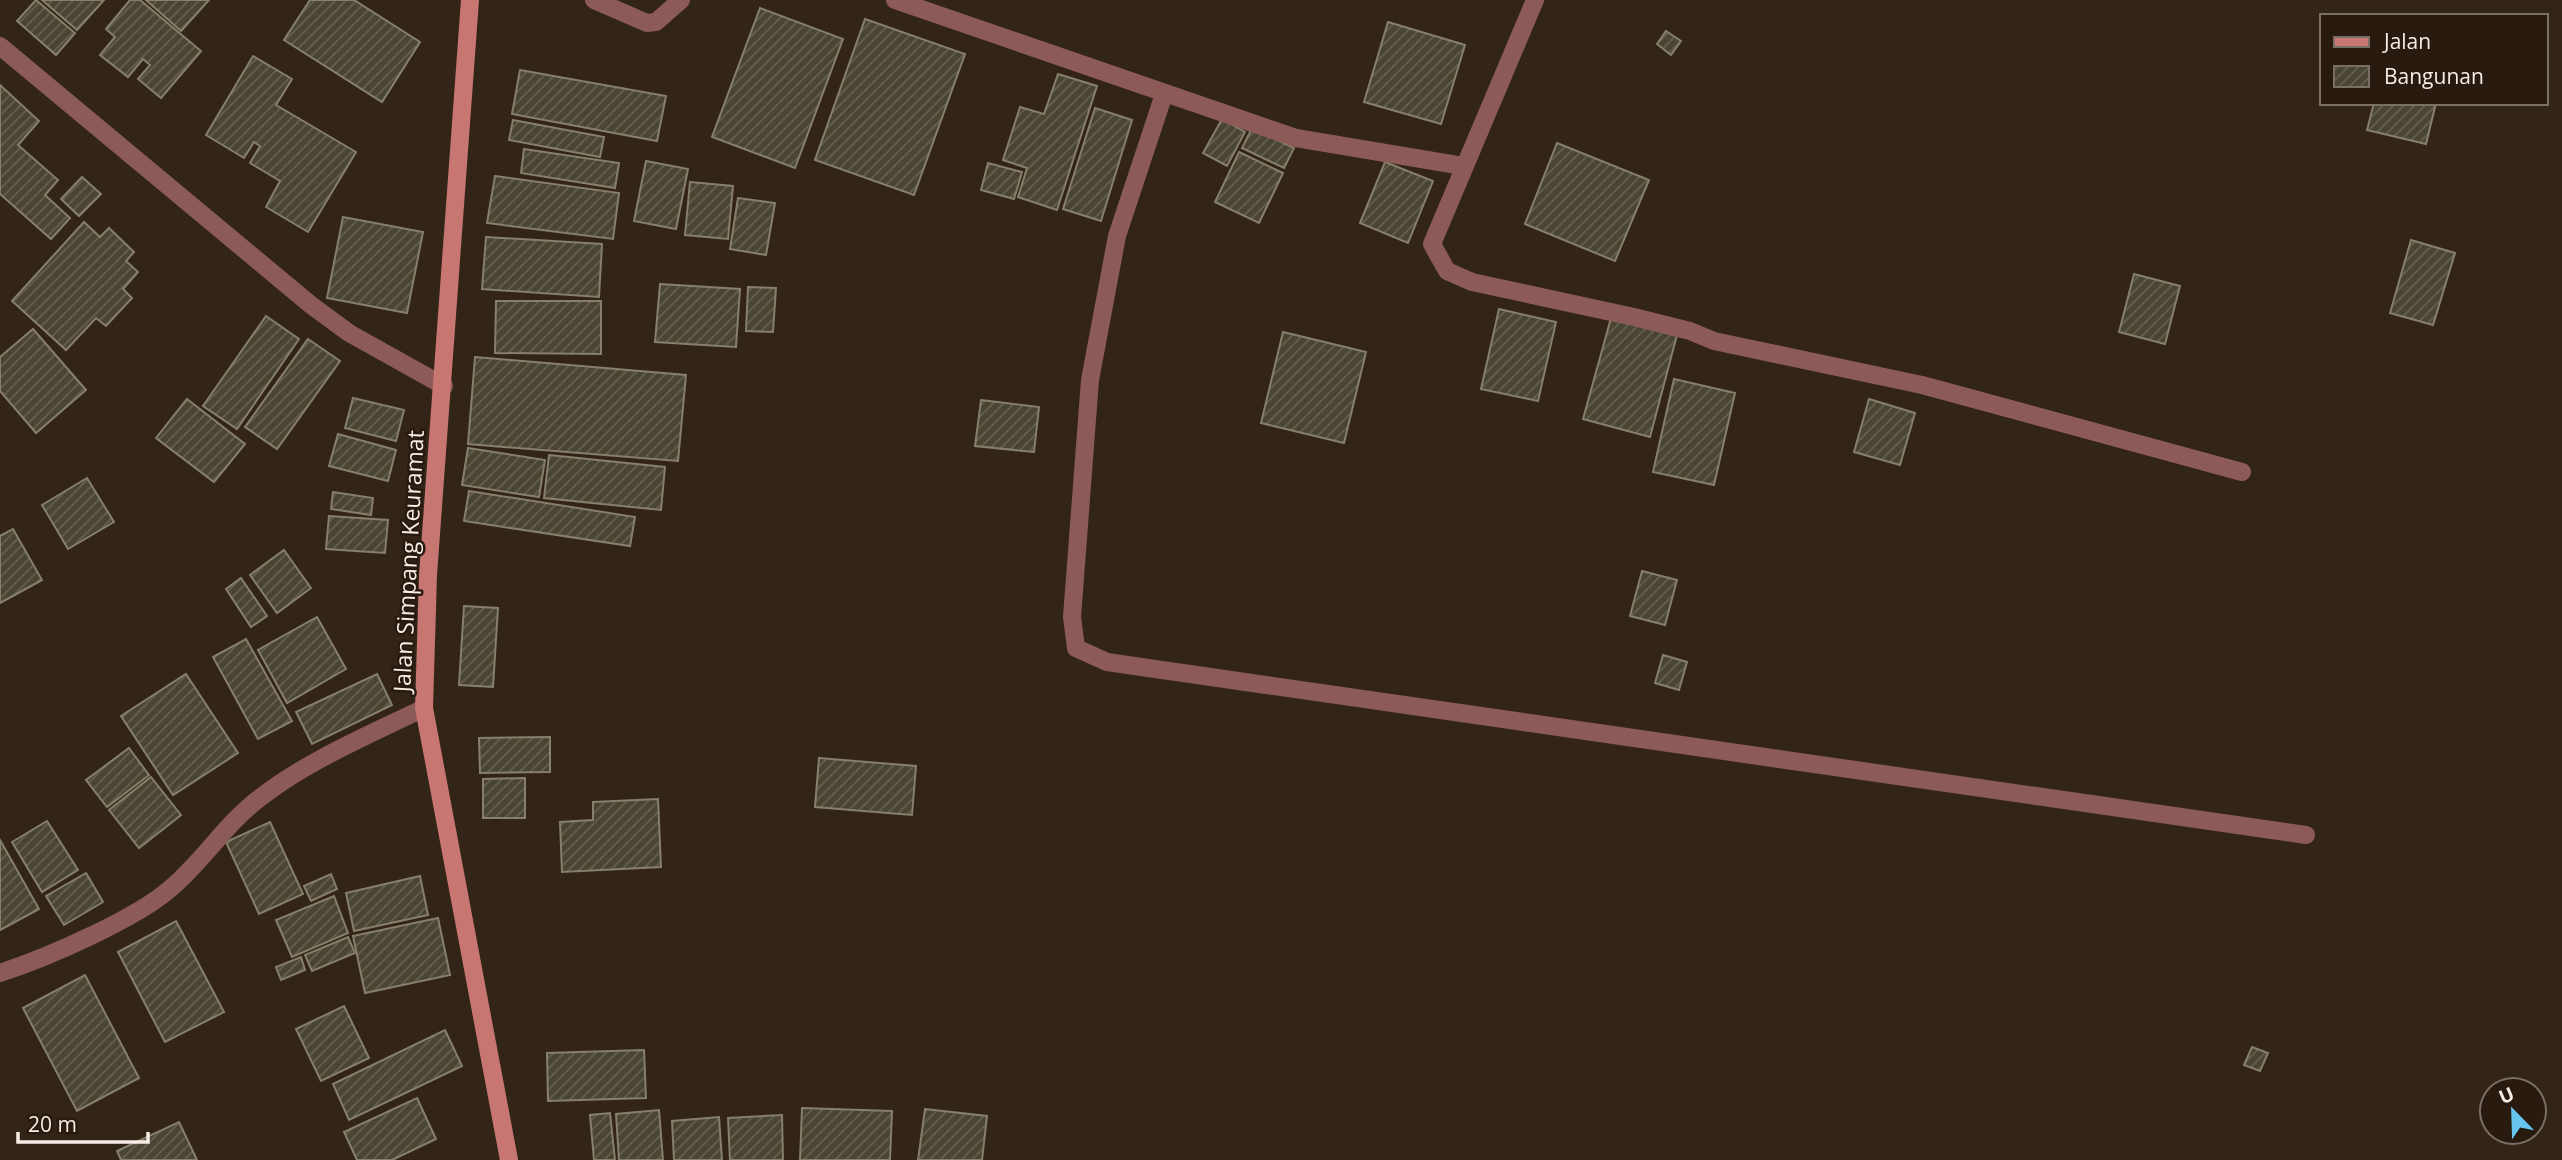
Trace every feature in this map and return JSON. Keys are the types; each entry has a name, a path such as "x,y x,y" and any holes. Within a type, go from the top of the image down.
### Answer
{"main road":[{"name":"Jalan Simpang Keuramat","path":"470,0 444,386 428,575 424,708 509,1160"}],"street":[{"path":"594,0 647,23 656,22 681,0"},
{"path":"895,0 1296,138 1464,166"},
{"path":"1535,0 1432,244 1447,271 1472,282 1634,317 1690,331 1714,341 1922,385 2242,472"},
{"path":"0,46 311,305 349,333 444,386"},
{"path":"1164,94 1117,236 1090,380 1072,617 1076,648 1107,662 2306,835"},
{"path":"0,973 138,912 171,888 225,829 262,796 336,751 424,708"}],"building":[{"path":"36,0 75,33 56,55 17,21"},
{"path":"42,0 104,0 77,30"},
{"path":"130,0 140,0 201,51 161,98 138,79 150,65 143,59 128,77 100,55 115,37 106,29"},
{"path":"146,0 209,0 181,31"},
{"path":"310,0 354,0 420,42 382,102 284,40"},
{"path":"760,8 843,39 795,168 712,137"},
{"path":"865,19 965,54 914,195 815,160"},
{"path":"1388,22 1465,45 1441,124 1364,102"},
{"path":"1666,31 1681,41 1671,55 1657,44"},
{"path":"253,56 292,79 276,105 356,152 308,232 266,207 280,181 250,163 260,146 254,142 244,158 206,135"},
{"path":"520,70 666,96 657,141 512,114"},
{"path":"1058,74 1097,86 1057,210 1018,197 1027,168 1003,160 1020,107 1044,114"},
{"path":"0,85 39,121 18,145 58,180 45,195 70,218 51,239 0,194"},
{"path":"2373,105 2436,105 2426,144 2367,130"},
{"path":"1095,108 1132,120 1101,221 1063,209"},
{"path":"1222,119 1245,132 1227,166 1203,153"},
{"path":"513,120 604,137 600,157 509,140"},
{"path":"1252,128 1294,148 1284,168 1242,148"},
{"path":"1557,143 1649,180 1615,261 1525,224"},
{"path":"524,149 619,163 615,188 521,173"},
{"path":"1239,152 1283,173 1259,223 1215,202"},
{"path":"646,161 688,169 676,229 634,221"},
{"path":"1385,162 1433,181 1408,243 1360,223"},
{"path":"988,163 1022,172 1014,199 981,190"},
{"path":"495,176 619,193 613,239 487,223"},
{"path":"82,177 101,194 79,216 61,199"},
{"path":"690,182 733,186 728,239 685,235"},
{"path":"738,198 775,203 766,255 730,249"},
{"path":"343,217 423,232 407,313 327,298"},
{"path":"84,222 100,237 109,228 134,252 126,261 138,272 123,289 132,298 106,326 96,318 66,350 12,301"},
{"path":"486,237 602,244 599,297 482,289"},
{"path":"2411,240 2455,253 2433,325 2390,313"},
{"path":"2134,274 2180,286 2165,344 2119,332"},
{"path":"660,284 740,289 736,347 655,342"},
{"path":"748,287 776,288 773,332 746,331"},
{"path":"496,301 601,301 601,354 495,353"},
{"path":"1499,309 1556,322 1538,401 1481,389"},
{"path":"266,316 299,339 237,429 203,406"},
{"path":"1611,318 1677,335 1650,437 1583,419"},
{"path":"33,329 86,390 36,433 0,391 0,357"},
{"path":"1283,332 1366,352 1344,443 1261,423"},
{"path":"308,339 340,361 277,449 245,427"},
{"path":"475,357 686,375 678,461 468,444"},
{"path":"1674,379 1735,393 1714,485 1653,472"},
{"path":"353,398 404,410 396,441 345,428"},
{"path":"187,399 245,444 214,482 156,438"},
{"path":"1869,399 1915,413 1900,465 1854,452"},
{"path":"981,400 1039,407 1034,452 975,446"},
{"path":"338,434 396,450 388,481 329,466"},
{"path":"468,448 545,460 539,497 462,485"},
{"path":"549,455 665,467 661,510 544,498"},
{"path":"87,478 114,522 68,549 42,505"},
{"path":"469,491 635,517 630,546 464,521"},
{"path":"333,492 373,498 371,515 331,509"},
{"path":"329,516 388,520 385,553 326,549"},
{"path":"13,529 42,580 0,603 0,536"},
{"path":"284,550 311,588 277,613 250,575"},
{"path":"1642,571 1677,580 1665,625 1630,616"},
{"path":"241,578 267,616 251,627 226,589"},
{"path":"464,606 498,608 493,687 459,685"},
{"path":"317,617 346,669 287,703 258,650"},
{"path":"246,639 292,721 258,739 213,657"},
{"path":"1663,655 1687,662 1679,690 1655,683"},
{"path":"186,674 238,753 173,795 121,716"},
{"path":"377,674 392,705 312,744 296,712"},
{"path":"550,737 550,772 480,773 479,738"},
{"path":"129,748 149,775 107,807 86,780"},
{"path":"819,758 916,766 912,815 815,807"},
{"path":"151,777 181,815 139,848 109,810"},
{"path":"525,778 525,818 483,818 483,779"},
{"path":"658,799 661,867 562,872 560,822 593,820 593,802"},
{"path":"47,821 78,870 42,892 12,842"},
{"path":"270,822 303,894 259,914 226,842"},
{"path":"0,840 39,909 0,930"},
{"path":"86,873 103,902 64,925 46,896"},
{"path":"331,874 337,889 311,901 304,886"},
{"path":"420,876 428,915 354,931 346,893"},
{"path":"334,896 348,933 292,957 276,920"},
{"path":"438,918 450,975 365,993 353,936"},
{"path":"176,921 224,1012 165,1042 118,952"},
{"path":"348,937 355,953 312,971 305,955"},
{"path":"301,957 305,970 281,980 276,967"},
{"path":"85,975 139,1078 77,1111 23,1008"},
{"path":"344,1006 369,1058 321,1081 296,1029"},
{"path":"445,1030 462,1066 349,1120 333,1084"},
{"path":"2252,1047 2268,1053 2260,1071 2244,1065"},
{"path":"644,1050 646,1098 548,1101 547,1053"},
{"path":"417,1098 436,1139 392,1160 357,1160 344,1132"},
{"path":"802,1108 892,1111 890,1160 800,1160"},
{"path":"925,1109 987,1116 982,1160 918,1160"},
{"path":"659,1110 663,1160 619,1160 616,1114"},
{"path":"610,1113 615,1160 594,1160 590,1115"},
{"path":"782,1115 783,1160 730,1160 728,1118"},
{"path":"719,1117 722,1160 674,1160 672,1121"},
{"path":"179,1122 197,1160 121,1160 117,1151"}]}
